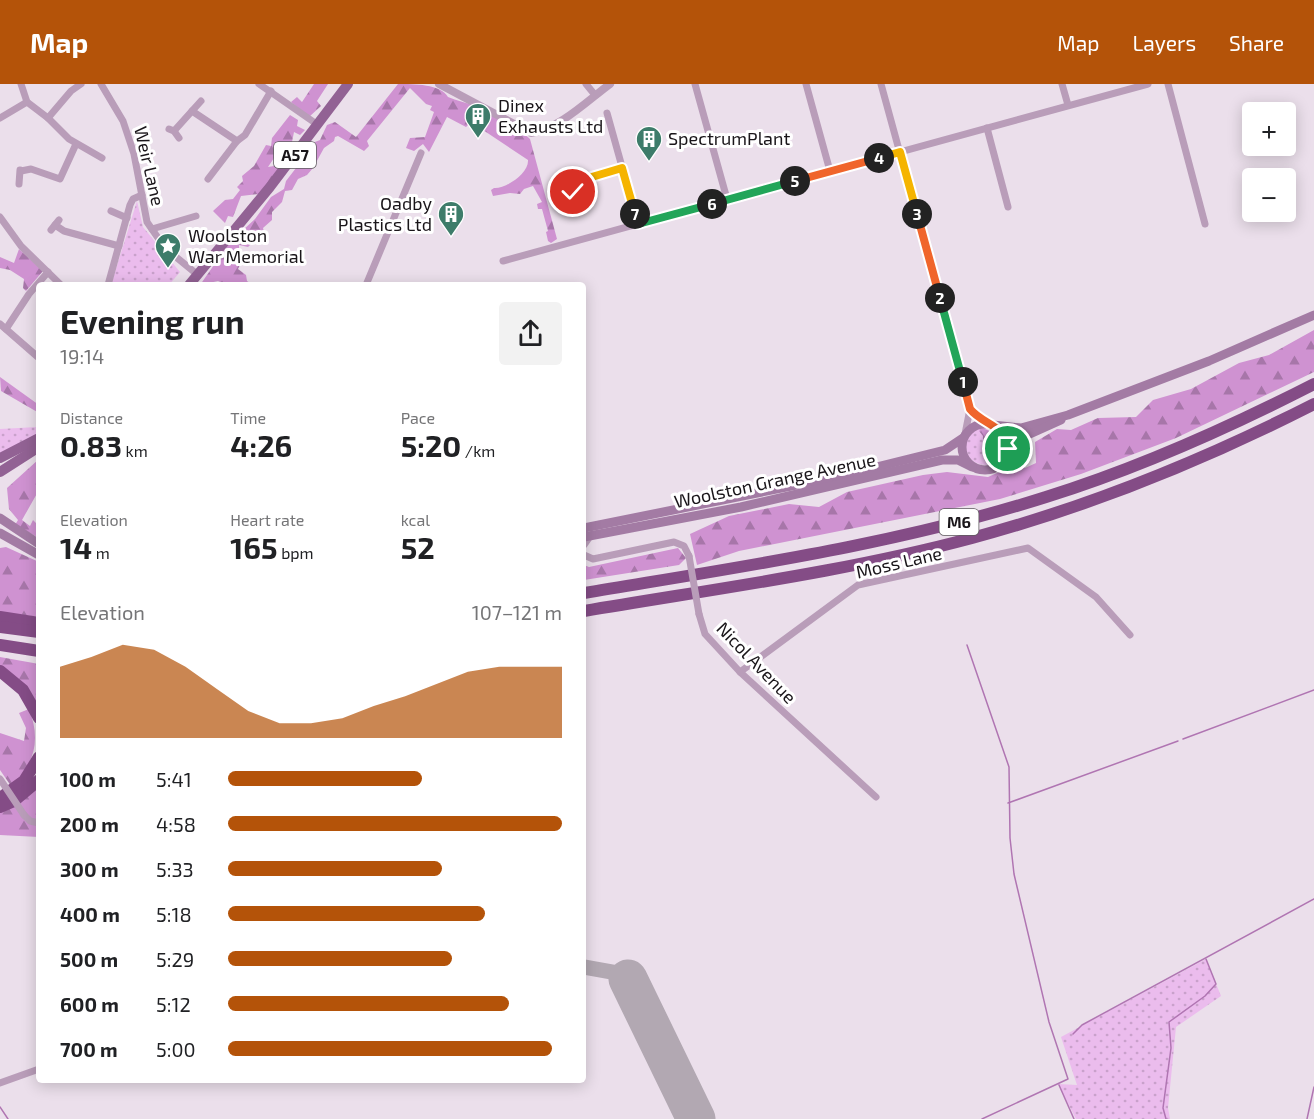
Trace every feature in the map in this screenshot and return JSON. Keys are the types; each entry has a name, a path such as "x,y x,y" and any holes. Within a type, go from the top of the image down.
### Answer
{"highway":[{"name":"M6","path":"586,593 823,552 908,534 1047,497 1189,444 1314,384"},
{"name":"M6","path":"586,610 890,558 982,535 1131,487 1239,442 1314,404"},
{"path":"0,617 36,623"},
{"path":"0,627 36,632"},
{"path":"0,645 36,651"},
{"path":"0,671 23,690 36,713"},
{"path":"0,798 24,781 36,762"},
{"path":"0,807 14,801 36,783"}],"main road":[{"name":"A57","path":"192,282 318,125 348,84"},
{"path":"1068,415 1021,428 977,425 964,436 963,457 972,467 988,470 999,466 1021,438 1068,415 1209,361 1314,315"},
{"path":"992,425 999,429 1007,442 1006,457"},
{"name":"Woolston Grange Avenue","path":"586,528 836,477 945,450 964,436"},
{"path":"0,458 36,440"},
{"path":"0,472 36,449"},
{"path":"0,478 18,466 23,458"},
{"name":"Woolston Grange Avenue","path":"587,536 763,502 942,460 958,460 972,467"},
{"path":"0,513 3,521 36,542"},
{"path":"1,535 36,553"}],"street":[{"path":"21,84 27,102 76,144 102,158"},
{"path":"48,118 68,94 81,84"},
{"name":"Weir Lane","path":"101,84 128,134 147,222 168,251 198,275"},
{"path":"259,84 318,125"},
{"path":"439,84 451,87 531,133 549,127 610,84"},
{"path":"586,84 595,96"},
{"path":"695,84 727,200"},
{"path":"806,84 830,171"},
{"path":"882,84 970,409 964,436"},
{"path":"1062,84 1068,105"},
{"path":"502,261 1148,84"},
{"path":"1168,84 1205,224"},
{"path":"207,179 237,141 245,135 271,91"},
{"path":"174,132 201,100"},
{"path":"0,118 27,102"},
{"path":"192,111 237,141"},
{"path":"607,113 638,224"},
{"path":"987,128 1008,207"},
{"path":"19,184 20,170 31,169 60,182 76,144"},
{"path":"367,282 421,153"},
{"path":"559,187 622,168"},
{"path":"571,183 573,192"},
{"path":"109,282 133,199 142,195"},
{"path":"111,211 127,218"},
{"path":"152,229 196,216"},
{"path":"0,217 14,238 58,282"},
{"path":"55,225 64,231 119,246"},
{"path":"39,282 48,272"},
{"path":"36,286 3,326 36,355"},
{"path":"970,409 992,425"},
{"name":"Nicol Avenue","path":"586,556 593,559 674,543 684,546 689,556 699,614 705,634 740,672 876,797"},
{"name":"Moss Lane","path":"740,672 858,585 1028,548 1096,597 1130,635"},
{"path":"0,779 24,815 30,821 36,822"},
{"path":"0,1083 36,1070"}],"shaded area":[{"path":"137,201 143,227 180,272 172,282 112,282"},
{"path":"36,427 36,437 0,455 0,429"},
{"path":"985,427 999,432 1004,446 999,460 985,465 971,460 966,446 971,432"},
{"path":"1206,959 1221,996 1176,1027 1168,1108 1170,1119 1076,1119 1058,1084 1077,1085 1061,1037"}],"green space":[{"path":"314,84 328,84 317,101 321,106 309,117 291,102 297,97 302,102"},
{"path":"398,84 433,87 448,97 496,116 530,139 557,239 551,243 548,241 546,232 548,231 542,209 538,209 537,204 542,202 533,186 524,189 520,194 493,196 491,190 516,180 525,170 528,160 471,122 466,127 447,117 429,152 423,144 414,151 406,148 410,138 425,137 434,112 430,110 432,106 426,104 410,88 367,141 369,146 364,151 338,136 335,137 334,141 324,148 307,175 298,179 292,190 285,191 282,202 272,212 272,220 263,228 264,232 261,236 250,232 251,244 248,247 239,245 239,257 235,261 240,265 238,269 246,275 248,282 202,282 230,242 255,219 271,197 284,189 286,181 306,155 310,154 327,125 335,122 356,137"},
{"path":"290,115 298,120 297,126 305,130 300,135 294,132 292,142 284,143 268,167 274,166 280,170 259,194 241,196 233,217 228,216 225,223 213,211 225,200 233,199 240,190 237,187 243,181 242,176 254,166 266,145 271,146 272,138"},
{"path":"19,249 43,271 26,291 23,288 24,279 10,270 0,268 0,257 14,263"},
{"path":"1314,330 1314,372 1176,438 1081,474 1000,499 739,551 697,565 690,534 729,516 789,504 819,507 847,492 923,475 947,472 988,477 1006,469 1015,457 1025,468 1036,463 1035,442 1057,429 1071,430 1098,418 1136,417 1153,400 1191,389 1239,363 1269,355"},
{"path":"0,377 36,403 36,411 1,391"},
{"path":"982,428 994,433 995,444 990,450 998,453 994,459 987,450 983,451 983,436 979,431"},
{"path":"36,462 36,495 22,520 30,526 33,520 36,523 36,536 15,525 18,520 9,509 7,488"},
{"path":"6,547 36,561 36,617 0,612 0,548"},
{"path":"678,548 686,558 679,565 586,580 586,566"},
{"path":"0,657 36,663 36,705 0,669"},
{"path":"29,709 35,731 34,751 26,769 11,786 0,770 0,733 24,741 26,728 19,713"},
{"path":"36,788 36,837 0,835 0,813"}],"waterway":[{"path":"967,645 1009,767 1010,838 1014,874 1049,1022 1068,1079 982,1119"},
{"path":"1183,739 1314,690"},
{"path":"1008,803 1178,741"},
{"path":"1073,1034 1082,1025 1314,899"},
{"path":"1166,1119 1163,1108 1171,1048 1169,1022 1205,996 1216,984 1206,959"},
{"path":"1059,1085 1074,1119"},
{"path":"1307,1119 1314,1087"},
{"path":"0,1107 8,1119"}],"taxiway":[{"path":"586,967 623,974 628,979"}],"runway":[{"path":"628,979 696,1119"}],"place":[{"name":"Dinex Exhausts Ltd","path":"478,139"},
{"name":"SpectrumPlant","path":"649,162"},
{"name":"Oadby Plastics Ltd","path":"451,237"},
{"name":"Woolston War Memorial","path":"168,269"}],"route":[{"path":"573,192 571,183 622,168 638,224 900,152 970,409 999,429 1004,435 1008,449"}]}
